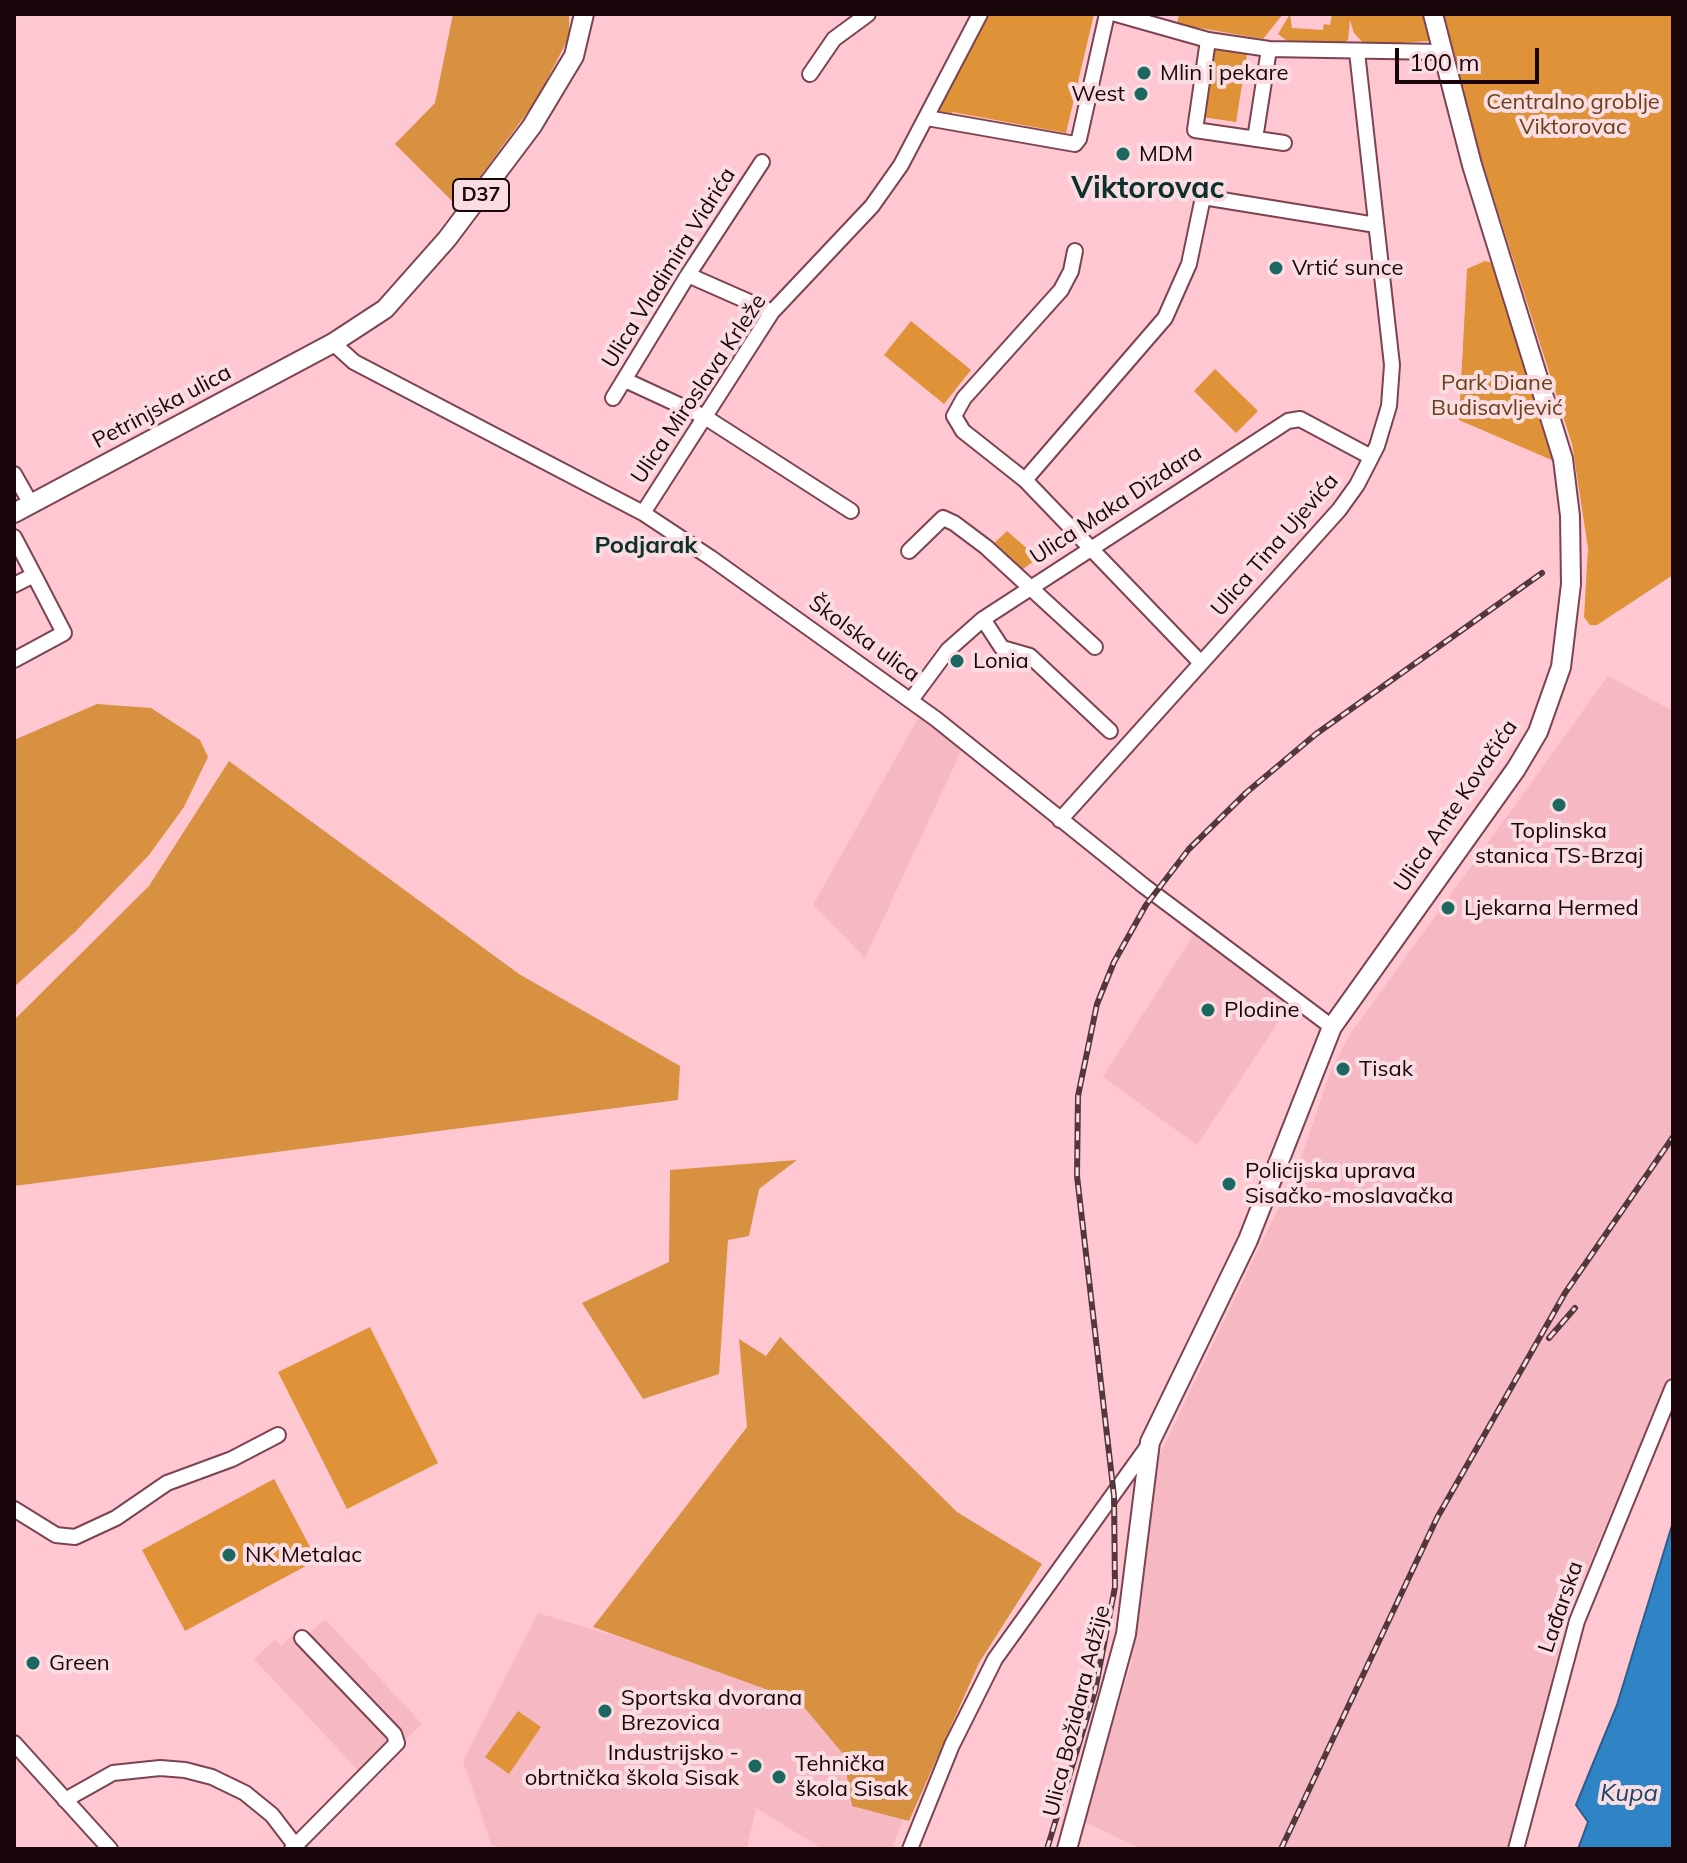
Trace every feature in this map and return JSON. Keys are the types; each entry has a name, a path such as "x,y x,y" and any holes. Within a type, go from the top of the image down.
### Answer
{"main road":[{"name":"D37","path":"333,343 385,309 407,287 495,178 563,80 578,45 584,14"},
{"name":"Ulica Ante Kovačića","path":"1150,1442 1248,1240 1332,1027 1527,751 1551,699 1567,636 1570,516 1563,459 1441,52 1433,14"},
{"name":"Petrinjska ulica","path":"14,513 333,343"},
{"name":"Ulica Božidara Adžije","path":"1067,1849 1126,1634 1150,1442"}],"street":[{"path":"810,74 834,39 868,14"},
{"name":"Ulica Miroslava Krleže","path":"643,513 772,312 872,206 927,118 980,14"},
{"path":"927,118 1075,144 1079,139 1107,14"},
{"path":"1116,14 1208,40 1269,49 1441,52"},
{"path":"1208,40 1195,130 1284,143"},
{"path":"1255,139 1269,49"},
{"name":"Ulica Tina Ujevića","path":"1060,820 1339,510 1357,485 1371,457 1392,386 1386,298 1357,52"},
{"name":"Ulica Vladimira Vidrića","path":"613,398 762,162"},
{"path":"1025,480 1141,350 1165,318 1189,264 1203,197 1376,225"},
{"path":"1075,251 1071,271 1061,290 964,398 954,416 963,431 1025,480 1201,663"},
{"path":"688,275 772,312"},
{"name":"Školska ulica","path":"333,343 354,362 643,513 911,700 1060,820 1332,1027"},
{"path":"625,380 705,417 851,511"},
{"name":"Ulica Maka Dizdara","path":"911,700 948,650 983,619 1294,418 1371,457"},
{"path":"14,474 31,504"},
{"path":"909,551 943,518 986,547 1095,647"},
{"path":"14,537 64,633 14,660"},
{"path":"14,585 34,575"},
{"path":"983,619 1002,648 1030,656 1110,731"},
{"name":"Lađarska","path":"1516,1849 1577,1621 1673,1387"},
{"path":"14,1509 56,1535 82,1535 116,1518 167,1483 221,1464 278,1435"},
{"path":"910,1849 952,1745 995,1659 1150,1442"},
{"path":"65,1800 113,1773 179,1769 212,1777 245,1793 272,1815 295,1848 397,1743 394,1734 302,1638"},
{"path":"14,1743 110,1849"}],"shaded area":[{"path":"453,14 569,14 569,37 537,99 458,207 395,144 435,103"},
{"path":"1608,676 1673,711 1673,1368 1568,1613 1511,1849 1141,1849 1083,1821 1132,1661 1135,1617 1160,1454 1298,1167 1331,1070 1351,1033"},
{"path":"97,704 151,708 200,740 208,757 184,807 149,855 75,932 14,987 14,740"},
{"path":"919,717 962,749 865,958 813,905"},
{"path":"229,761 519,974 680,1066 678,1100 14,1186 14,1020 149,886"},
{"path":"1194,934 1289,1006 1197,1145 1103,1077"},
{"path":"797,1160 759,1189 749,1236 728,1240 719,1374 643,1399 582,1303 669,1262 670,1170"},
{"path":"780,1337 957,1512 1042,1564 979,1663 909,1821 852,1806 843,1754 799,1701 593,1627 747,1427 739,1339 766,1356"},
{"path":"538,1613 801,1692 905,1815 892,1849 823,1849 756,1808 747,1849 507,1849 491,1844 463,1761"},
{"path":"325,1619 422,1724 365,1778 254,1659 275,1640 281,1646 300,1628 308,1635"}],"green space":[{"path":"986,14 1094,14 1066,133 952,112 950,118 941,117 938,112"},
{"path":"1179,14 1283,14 1263,39 1177,24"},
{"path":"1290,14 1292,28 1323,30 1324,24 1330,25 1332,14 1425,14 1429,41 1365,45 1354,33 1350,20 1348,40 1341,44 1287,41 1278,34"},
{"name":"Centralno groblje Viktorovac","path":"1444,14 1673,14 1673,575 1597,625 1590,625 1584,617 1588,548 1572,444 1480,155"},
{"path":"1212,49 1247,54 1236,122 1202,117"},
{"name":"Park Diane Budisavljević","path":"1485,261 1493,263 1554,461 1459,420 1467,269"},
{"path":"911,321 971,370 944,404 884,355"},
{"path":"1215,369 1258,411 1236,433 1194,391"},
{"path":"1007,531 1038,558 1019,572 991,546"},
{"path":"370,1327 438,1463 347,1509 278,1372"},
{"name":"NK Metalac","path":"274,1479 317,1560 185,1631 142,1550"},
{"path":"518,1711 541,1727 509,1774 485,1757"}],"water":[{"name":"Kupa","path":"1673,1522 1673,1849 1578,1849 1588,1822 1576,1805 1617,1705"}],"railway":[{"path":"1047,1849 1095,1691 1115,1587 1114,1496 1077,1176 1078,1096 1097,1004 1114,962 1146,905 1189,849 1247,792 1316,734 1542,573"},
{"path":"1281,1849 1437,1518 1565,1293 1673,1137"},
{"path":"1549,1338 1575,1308"}],"place":[{"name":"Mlin i pekare","path":"1144,73"},
{"name":"West","path":"1141,94"},
{"name":"MDM","path":"1123,154"},
{"name":"Vrtić sunce","path":"1276,268"},
{"name":"Lonia","path":"957,661"},
{"name":"Toplinska stanica TS-Brzaj","path":"1559,805"},
{"name":"Ljekarna Hermed","path":"1448,908"},
{"name":"Plodine","path":"1208,1010"},
{"name":"Tisak","path":"1343,1069"},
{"name":"Policijska uprava Sisačko-moslavačka","path":"1229,1184"},
{"name":"NK Metalac","path":"229,1555"},
{"name":"Green","path":"33,1663"},
{"name":"Sportska dvorana Brezovica","path":"605,1711"},
{"name":"Industrijsko - obrtnička škola Sisak","path":"755,1766"},
{"name":"Tehnička škola Sisak","path":"779,1777"}],"district":[{"name":"Viktorovac","path":"1148,189"},
{"name":"Podjarak","path":"646,546"}]}
